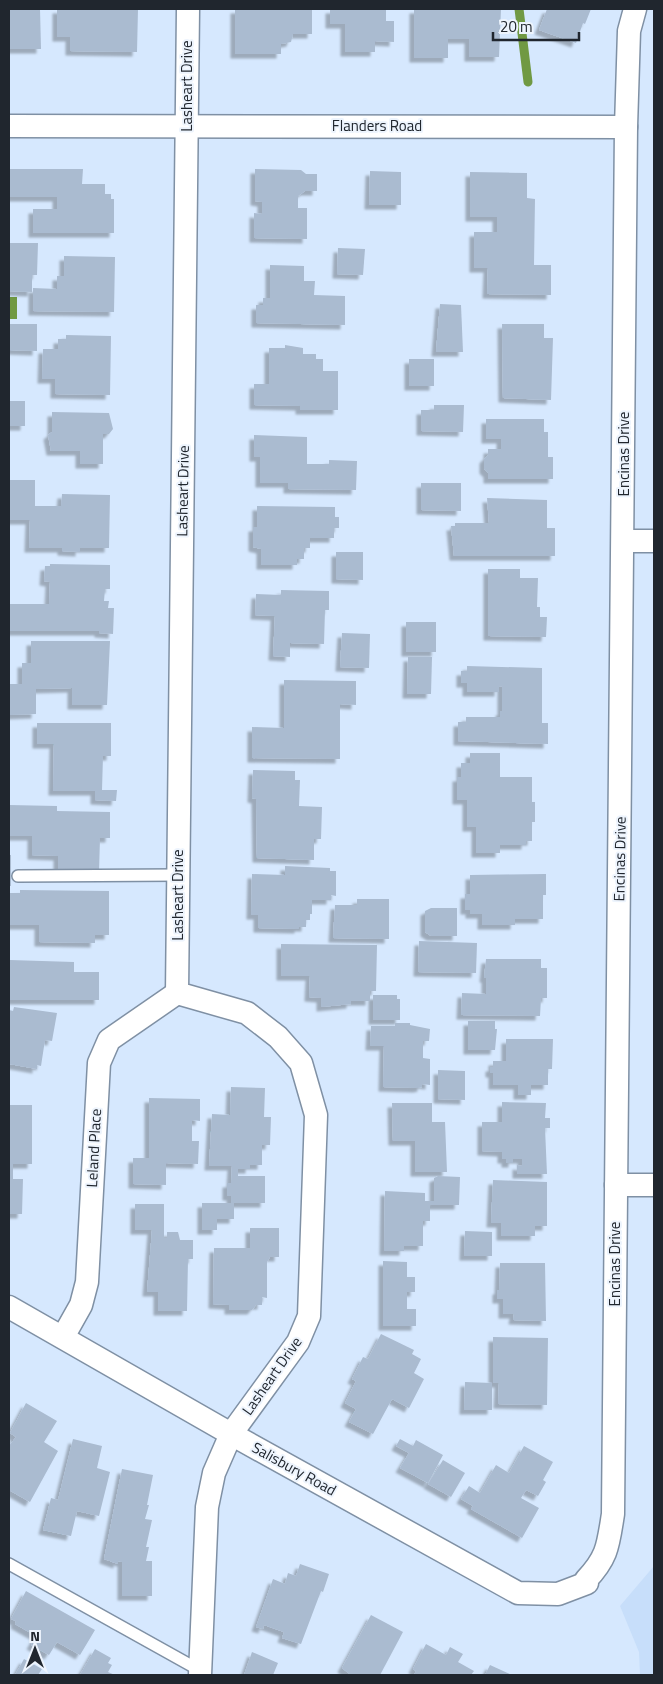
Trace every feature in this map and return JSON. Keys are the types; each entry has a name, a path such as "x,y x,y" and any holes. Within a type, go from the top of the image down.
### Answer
{"street":[{"name":"Lasheart Drive","path":"188,9 178,993 247,1013 278,1037 301,1064 316,1115 309,1316 298,1342 231,1434 214,1474 207,1507 203,1674"},
{"path":"626,127 629,31 635,9"},
{"name":"Flanders Road","path":"9,126 626,127"},
{"name":"Encinas Drive","path":"588,1583 586,1580 598,1568 607,1551 613,1514 624,541 626,127"},
{"path":"624,541 654,541"},
{"name":"Leland Place","path":"63,1336 81,1306 87,1282 98,1063 109,1040 178,993"},
{"path":"616,1185 654,1185"},
{"name":"Salisbury Road","path":"9,1307 63,1336 231,1434 518,1593 558,1594 588,1583"}],"lane":[{"path":"18,876 178,875"},
{"path":"9,1564 203,1674"}],"shaded area":[{"path":"9,297 17,297 17,319 9,319"},
{"path":"654,1566 654,1675 640,1675 639,1652 620,1606"}],"building":[{"path":"9,9 40,9 41,49 9,49"},
{"path":"57,9 138,9 137,52 70,51 70,37 57,37"},
{"path":"235,9 312,9 312,34 293,34 291,42 281,44 281,54 235,54"},
{"path":"330,9 386,9 386,21 394,21 394,42 375,41 375,52 345,52 345,24 330,24"},
{"path":"414,9 501,9 499,57 469,57 469,39 448,39 448,58 414,58"},
{"path":"547,9 591,9 585,24 583,23 576,43 539,30"},
{"path":"9,169 83,169 82,184 105,184 105,194 111,194 111,199 114,199 114,233 33,233 33,209 57,209 57,197 9,197"},
{"path":"255,169 301,170 306,174 317,174 317,191 305,191 298,196 298,208 307,208 307,239 254,238 254,213 262,214 262,202 255,201"},
{"path":"370,171 401,172 401,205 369,205"},
{"path":"470,172 527,173 527,198 535,199 534,265 551,265 551,295 487,294 488,268 474,268 474,232 497,232 497,217 470,217"},
{"path":"9,243 38,243 37,275 32,275 32,292 9,291"},
{"path":"338,248 365,249 363,275 337,274"},
{"path":"64,256 115,257 114,312 33,311 33,288 57,289 57,276 64,276"},
{"path":"270,265 304,266 304,281 315,281 314,295 345,296 345,325 256,323 256,305 263,305 263,298 270,298"},
{"path":"440,304 461,305 463,352 436,352"},
{"path":"10,324 37,324 37,351 10,350"},
{"path":"502,324 544,324 544,338 553,338 551,400 503,398"},
{"path":"66,335 111,336 110,395 55,394 55,379 42,379 43,349 58,349 58,339 66,339"},
{"path":"285,345 303,348 303,354 316,354 316,359 323,359 323,371 338,371 338,410 300,410 300,406 254,405 254,384 269,384 269,348 285,348"},
{"path":"409,359 434,359 434,386 409,386"},
{"path":"9,401 25,401 25,426 9,426"},
{"path":"434,405 464,405 463,432 421,431 421,410 434,410"},
{"path":"52,412 109,413 113,429 109,434 103,434 103,464 80,464 80,451 51,451 48,435 52,432"},
{"path":"486,419 544,419 544,432 548,432 548,457 553,457 553,479 488,479 488,473 484,469 484,459 488,455 488,449 501,449 501,439 486,439"},
{"path":"254,435 307,437 307,464 329,464 329,460 357,461 356,490 288,489 288,483 260,483 260,457 254,457"},
{"path":"9,480 35,480 35,506 61,506 62,494 110,495 109,548 80,548 80,552 62,551 62,548 29,548 30,520 9,520"},
{"path":"421,483 461,483 461,511 421,510"},
{"path":"487,498 547,500 547,528 555,528 555,556 454,556 451,526 455,526 455,523 489,523"},
{"path":"257,506 335,507 335,517 339,517 339,528 334,528 334,538 310,538 310,548 304,548 304,559 297,559 297,565 261,565 261,549 253,547 253,527 257,527"},
{"path":"336,552 363,552 363,580 336,579"},
{"path":"50,564 110,565 110,589 105,589 104,601 109,601 108,608 114,608 113,634 99,633 99,631 9,631 9,604 49,604 50,582 44,581 45,566 50,566"},
{"path":"488,569 520,569 520,578 538,578 537,607 540,607 540,617 547,617 546,637 488,636"},
{"path":"281,590 329,591 329,610 325,610 324,644 290,643 290,657 273,656 275,616 255,615 256,594 281,595"},
{"path":"406,622 436,622 436,652 406,652"},
{"path":"342,633 370,634 369,668 340,667"},
{"path":"31,641 110,641 107,705 72,705 72,688 36,689 36,714 9,715 9,684 22,684 22,663 31,663"},
{"path":"408,657 432,657 431,694 407,694"},
{"path":"467,666 542,668 542,723 548,723 548,744 458,741 458,722 466,722 466,717 500,717 500,711 502,711 502,686 499,687 499,692 467,692 467,683 461,683 461,671 467,671"},
{"path":"284,680 356,681 356,705 340,704 340,759 252,758 252,727 284,728"},
{"path":"37,723 111,723 111,756 103,756 102,790 117,790 116,801 95,800 95,791 53,791 54,744 37,744"},
{"path":"470,753 500,753 500,777 532,777 532,802 535,802 535,822 532,822 532,841 526,841 526,845 500,845 500,853 476,853 476,827 467,827 467,800 457,800 457,777 461,777 461,763 470,763"},
{"path":"253,770 295,771 295,780 300,780 299,806 322,807 321,839 314,839 314,860 257,858 256,799 252,798"},
{"path":"9,805 57,806 57,811 110,812 110,838 100,838 99,872 58,871 58,856 32,855 32,836 9,836"},
{"path":"9,855 11,855 11,886 9,886"},
{"path":"285,866 330,868 330,871 336,871 336,896 331,895 331,900 312,900 312,914 310,914 310,920 306,920 306,927 299,927 299,929 258,928 258,915 251,915 252,874 285,875"},
{"path":"546,874 546,895 543,895 543,919 515,919 515,925 482,925 482,914 470,914 470,910 465,910 465,894 470,894 470,875"},
{"path":"20,890 109,891 109,935 95,935 95,943 39,942 39,925 9,925 10,893 20,893"},
{"path":"357,899 389,899 389,939 333,938 335,905 357,905"},
{"path":"431,908 457,908 457,936 431,936 425,932 425,911"},
{"path":"419,941 477,943 476,973 418,972"},
{"path":"281,944 377,945 376,991 370,991 370,1001 351,1001 351,1004 321,1007 321,998 309,997 310,976 281,976"},
{"path":"486,959 541,959 541,968 547,968 547,998 541,998 540,1016 461,1015 462,993 486,994 486,978 484,978"},
{"path":"10,960 74,962 74,972 99,972 99,1000 9,1000"},
{"path":"373,995 397,995 397,999 400,999 400,1020 373,1020"},
{"path":"14,1007 57,1013 52,1041 45,1040 41,1066 37,1065 37,1069 9,1064 9,1010 13,1011"},
{"path":"468,1021 495,1021 495,1029 497,1029 495,1050 468,1050"},
{"path":"395,1023 410,1023 410,1025 430,1029 429,1041 423,1041 423,1058 430,1059 430,1085 422,1084 422,1087 418,1088 383,1087 384,1046 370,1046 371,1026 395,1026"},
{"path":"506,1039 553,1039 552,1069 548,1069 548,1085 531,1085 531,1095 518,1095 518,1085 493,1085 493,1073 490,1073 490,1067 493,1067 493,1061 506,1061"},
{"path":"438,1070 465,1071 465,1100 438,1099"},
{"path":"231,1087 265,1088 264,1117 271,1117 270,1145 262,1145 262,1165 250,1165 250,1169 238,1169 238,1176 265,1176 265,1203 234,1203 234,1219 217,1219 217,1230 202,1230 202,1203 231,1203 231,1196 227,1196 227,1183 231,1183 232,1166 209,1166 212,1114 230,1115"},
{"path":"149,1098 200,1099 200,1121 192,1120 192,1141 199,1141 198,1164 166,1163 166,1185 133,1184 133,1158 149,1158"},
{"path":"502,1102 546,1103 545,1118 550,1118 550,1128 545,1128 547,1174 517,1174 517,1165 522,1166 522,1159 513,1159 513,1163 506,1163 506,1159 502,1159 502,1152 482,1151 482,1122 502,1122"},
{"path":"392,1103 432,1103 432,1122 445,1122 447,1172 415,1172 415,1141 393,1141"},
{"path":"9,1105 32,1105 32,1164 13,1164 13,1179 23,1179 22,1214 9,1214"},
{"path":"438,1176 460,1177 459,1205 430,1205 430,1221 423,1221 423,1246 404,1246 404,1251 384,1251 385,1191 425,1193 425,1201 434,1201 434,1178"},
{"path":"493,1180 547,1182 547,1226 535,1226 535,1236 501,1236 501,1223 491,1223"},
{"path":"135,1204 164,1204 164,1238 167,1238 167,1232 178,1232 180,1240 193,1240 193,1259 188,1259 187,1311 158,1311 158,1292 147,1292 152,1230 135,1230"},
{"path":"250,1228 279,1228 279,1257 270,1257 267,1262 267,1298 262,1297 262,1305 256,1305 252,1310 229,1310 229,1305 213,1304 214,1248 250,1248"},
{"path":"465,1231 492,1232 492,1256 464,1256"},
{"path":"383,1261 407,1262 407,1277 415,1277 415,1292 407,1292 407,1309 416,1309 416,1326 383,1326"},
{"path":"500,1263 545,1263 546,1321 513,1320 514,1314 503,1314 503,1299 497,1299"},
{"path":"381,1334 414,1350 412,1354 421,1359 414,1373 424,1379 409,1408 392,1399 373,1434 349,1422 356,1409 345,1403 356,1381 352,1379 363,1357 368,1359"},
{"path":"493,1337 548,1338 547,1405 498,1404 499,1383 493,1383"},
{"path":"465,1382 492,1383 492,1410 464,1410"},
{"path":"26,1403 57,1421 44,1442 58,1451 30,1502 9,1490 9,1446 16,1437 10,1433"},
{"path":"73,1439 102,1446 97,1468 110,1472 99,1516 77,1511 71,1536 43,1530 51,1498 58,1500"},
{"path":"400,1439 413,1446 416,1440 443,1455 428,1483 400,1468 409,1453 396,1446"},
{"path":"524,1446 553,1462 543,1480 546,1482 538,1496 526,1490 521,1498 539,1508 522,1538 471,1509 473,1506 461,1499 469,1486 480,1493 496,1465 509,1473"},
{"path":"443,1460 465,1473 451,1497 428,1484"},
{"path":"122,1469 153,1475 145,1519 152,1520 146,1547 149,1547 146,1561 152,1561 152,1596 122,1596 122,1562 118,1561 118,1564 104,1559"},
{"path":"300,1564 329,1574 301,1644 282,1638 284,1632 264,1625 263,1629 256,1627 273,1579 285,1584 288,1573 296,1576"},
{"path":"26,1591 95,1630 80,1655 57,1642 49,1655 31,1645 36,1636 15,1624 16,1621 11,1619"},
{"path":"371,1615 403,1632 380,1675 351,1675 342,1668"},
{"path":"426,1644 446,1655 450,1647 463,1654 458,1662 474,1671 471,1675 414,1675 416,1671 413,1669"},
{"path":"95,1649 111,1658 108,1663 112,1665 108,1672 115,1675 80,1675"},
{"path":"252,1652 278,1663 273,1675 244,1675"},
{"path":"24,1659 42,1669 38,1675 15,1675"},
{"path":"490,1665 512,1675 485,1675"}],"waterway":[{"path":"519,9 528,82"}]}
